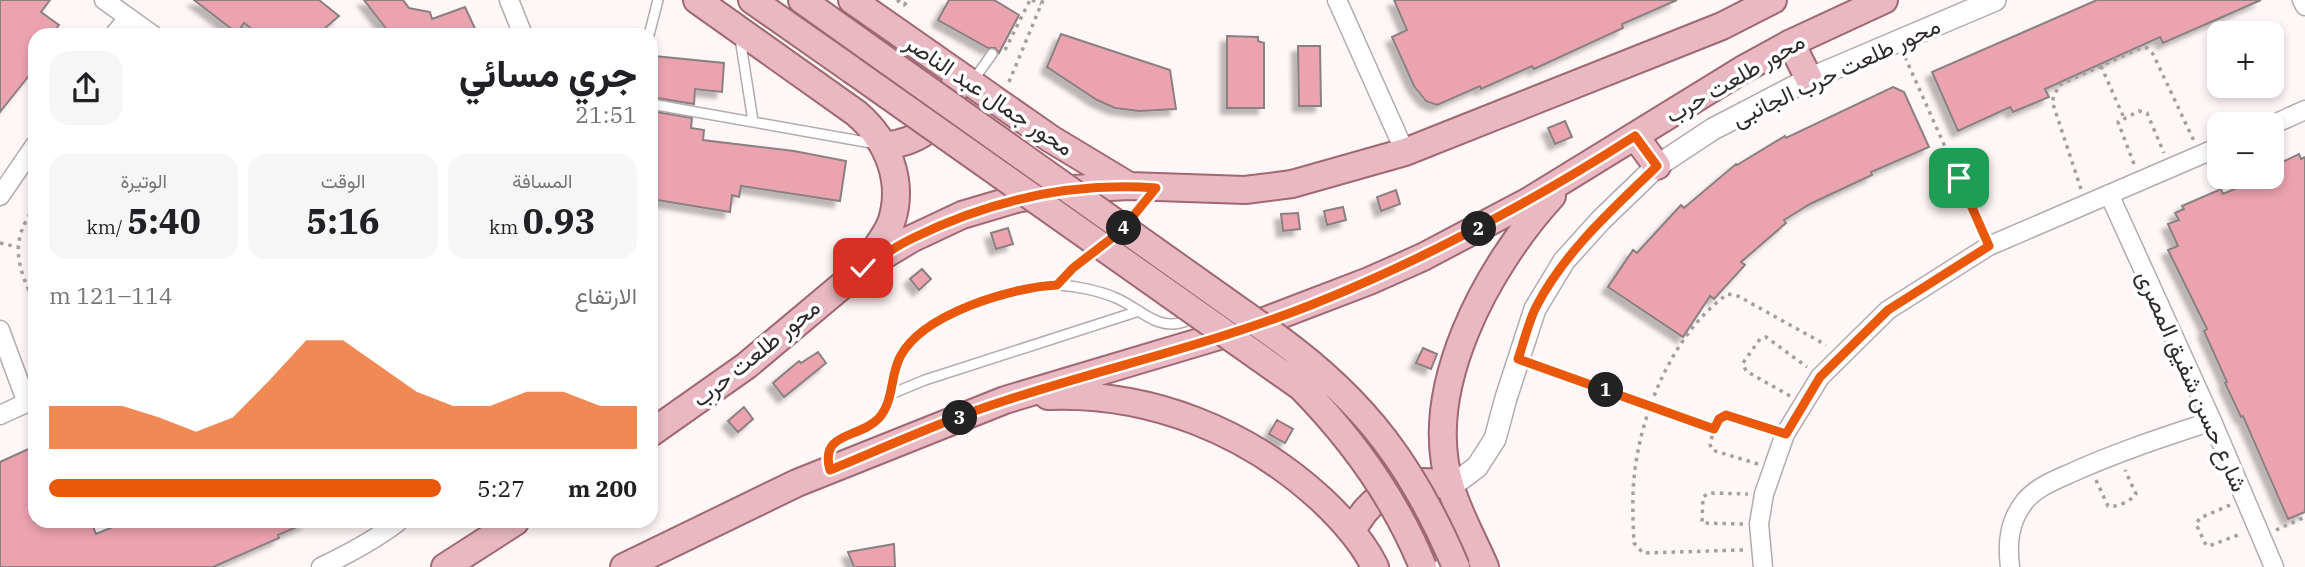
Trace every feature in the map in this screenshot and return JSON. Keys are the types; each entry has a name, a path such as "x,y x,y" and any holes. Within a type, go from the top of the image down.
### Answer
{"main road":[{"path":"697,0 856,113 867,122 884,146 894,175 894,209 890,225 863,268"},
{"path":"752,0 1301,387 1347,437 1379,481 1400,516 1423,567"},
{"path":"802,0 1278,338 1332,381 1400,458 1432,512 1456,567"},
{"name":"محور جمال عبد الناصر","path":"852,0 893,24 963,78 1051,139 1129,186"},
{"name":"محور طلعت حرب","path":"658,428 746,366 863,268 911,239 962,215 1016,199 1072,189 1129,186 1245,190 1292,184 1405,152 1722,26 1773,0"},
{"name":"محور طلعت حرب","path":"624,567 797,482 1004,400 1246,328 1308,306 1423,257 1580,171 1742,70 1791,43 1884,0"},
{"path":"1791,43 1809,79"},
{"path":"884,146 912,140 935,124 963,78"},
{"path":"1635,136 1657,166"},
{"path":"1485,567 1450,487 1444,444 1446,401 1457,358 1486,289 1519,236 1557,190 1580,171"},
{"path":"1004,400 1094,397 1153,407 1210,426 1287,470 1332,510 1352,533 1375,567"},
{"path":"1352,533 1366,508 1388,491 1428,482 1450,487"},
{"path":"445,567 481,557 509,528"}],"street":[{"path":"104,0 143,28"},
{"path":"509,0 520,28"},
{"path":"1337,0 1405,152"},
{"name":"محور طلعت حرب الجانبى","path":"1450,487 1477,467 1495,439 1535,309 1564,261 1601,220 1657,166 1713,130 1809,79 1995,0"},
{"path":"2302,0 2305,6"},
{"path":"120,28 128,18"},
{"path":"2284,120 2305,110"},
{"path":"1761,558 1759,524 1764,494 1786,434 1802,403 1820,377 1888,310 1989,246 2207,152"},
{"path":"0,196 28,155"},
{"name":"شارع حسن شفيق المصرى","path":"2109,194 2212,421 2274,567"},
{"path":"0,330 28,394"},
{"path":"0,415 28,402"},
{"path":"2010,567 2008,547 2013,522 2026,500 2045,484 2117,452 2212,421"},
{"path":"321,567 390,528"}],"lane":[{"path":"651,28 658,0"},
{"path":"738,29 753,121"},
{"path":"963,78 992,54"},
{"path":"658,105 884,146"},
{"path":"1057,285 1073,268 1121,231 1156,188"},
{"path":"830,470 827,456 832,444 876,421 882,415 891,394 896,367 915,337 965,309 996,296 1026,288 1057,285 1103,293 1160,324 1184,322"},
{"path":"891,394 925,380 1139,311"}],"path":[{"path":"897,0 904,5 909,0"},
{"path":"1000,104 1042,2 1031,0 1001,58"},
{"path":"1898,43 1989,246"},
{"path":"2086,204 2052,100 2059,85 2141,48 2151,51 2201,155"},
{"path":"2101,66 2124,118"},
{"path":"2141,181 2118,124 2120,119 2145,111 2171,168"},
{"path":"28,218 18,247 19,269 28,289"},
{"path":"0,243 18,247"},
{"path":"1761,558 1643,553 1637,549 1634,543 1634,478 1638,449 1650,406 1682,343 1700,320 1728,294 1738,296 1842,354"},
{"path":"1802,403 1745,371 1743,363 1760,339 1766,337 1820,377"},
{"path":"1518,359 1714,429"},
{"path":"1772,469 1712,450 1710,444 1714,429 1719,419 1726,415 1786,434"},
{"path":"2088,465 2108,506 2112,507 2133,498 2136,494 2117,452"},
{"path":"1759,524 1702,523 1700,518 1703,497 1709,493 1764,494"},
{"path":"2244,498 2200,518 2196,524 2206,545 2305,517"}],"building":[{"path":"0,0 50,0 41,12 59,25 57,28 28,28 28,77 0,112"},
{"path":"194,0 319,0 339,16 325,28 251,28 244,23 240,28 230,28"},
{"path":"364,0 403,0 409,8 430,12 432,19 465,7 475,28 386,28"},
{"path":"949,0 994,0 1019,15 999,53 995,48 988,48 938,20"},
{"path":"1394,0 1677,0 1622,24 1623,28 1534,69 1532,66 1437,105 1426,101 1414,86 1392,37 1407,30"},
{"path":"2097,0 2261,0 2213,21 2207,21 2207,24 2163,43 2160,37 2045,89 2049,97 2013,112 2010,107 1958,131 1932,72"},
{"path":"1061,34 1170,70 1176,109 1139,111 1115,108 1097,100 1047,67"},
{"path":"1227,36 1258,37 1258,41 1264,43 1264,108 1227,108"},
{"path":"1298,46 1320,46 1321,106 1299,106"},
{"path":"658,56 724,63 722,92 695,89 694,104 658,98"},
{"path":"1893,87 1904,92 1929,147 1871,172 1872,175 1810,204 1784,220 1786,223 1741,262 1745,265 1714,299 1710,296 1683,337 1608,287 1633,250 1637,253 1681,205 1684,208 1736,164 1785,136 1786,138"},
{"path":"658,112 692,118 691,128 704,130 703,140 794,151 846,161 840,201 741,186 739,197 732,195 730,212 658,200"},
{"path":"1565,121 1572,137 1555,144 1548,128"},
{"path":"2299,154 2301,159 2305,157 2305,512 2288,519 2243,416 2241,417 2225,383 2227,382 2204,331 2207,329 2168,250 2178,246 2168,224 2179,220 2175,213 2184,209 2182,206 2221,189 2223,194 2234,189 2284,189 2284,161"},
{"path":"1396,190 1400,204 1381,211 1377,197"},
{"path":"1343,207 1346,220 1327,225 1324,211"},
{"path":"1298,213 1300,229 1283,231 1281,214"},
{"path":"1008,228 1013,244 996,249 991,233"},
{"path":"922,269 931,279 919,290 910,279"},
{"path":"1423,348 1437,354 1431,369 1416,363"},
{"path":"818,352 826,363 784,397 773,383 799,361 801,363"},
{"path":"744,407 753,419 738,432 728,421"},
{"path":"1277,420 1293,429 1285,443 1269,434"},
{"path":"28,449 28,528 94,528 96,534 110,528 294,528 278,535 279,538 213,567 0,567 0,462"},
{"path":"894,544 895,567 854,567 848,552"}],"route":[{"path":"863,268 911,239 962,215 1016,199 1072,189 1129,186 1156,188 1121,231 1073,268 1057,285 1026,288 996,296 965,309 915,337 896,367 891,394 882,415 869,426 832,444 827,456 830,470 1004,400 1246,328 1369,281 1476,230 1580,171 1635,136 1657,166 1601,220 1564,261 1535,309 1518,359 1714,429 1719,419 1726,415 1786,434 1802,403 1820,377 1888,310 1989,246 1959,178"}]}
